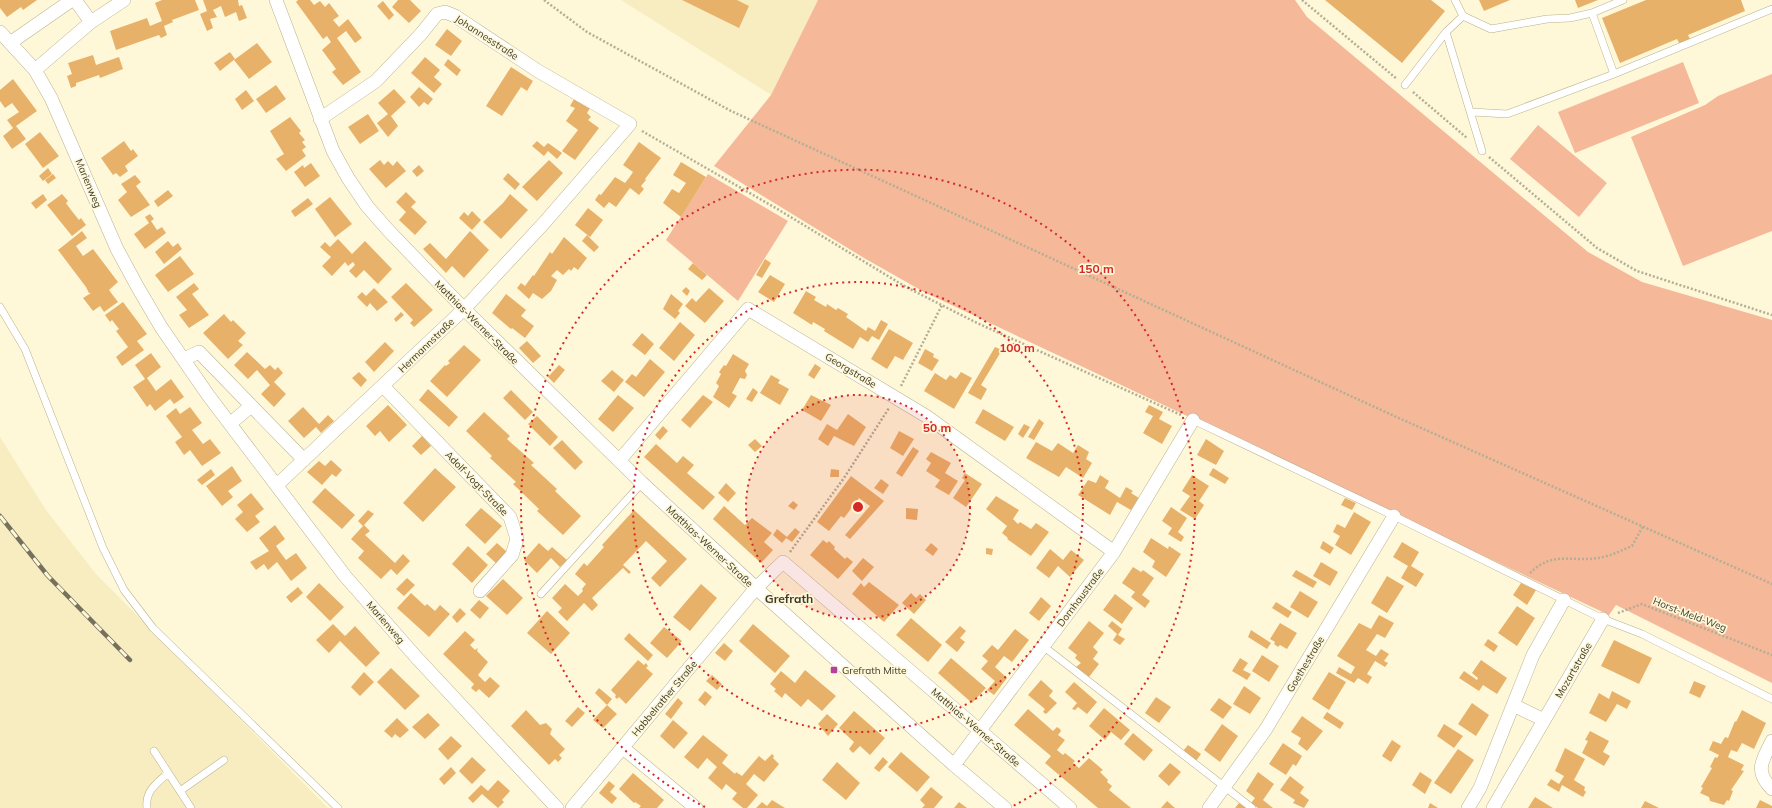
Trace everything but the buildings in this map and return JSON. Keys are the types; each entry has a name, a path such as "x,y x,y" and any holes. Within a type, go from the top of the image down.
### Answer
{"street":[{"path":"10,43 72,0"},
{"path":"75,0 91,22"},
{"path":"35,70 91,22 124,0"},
{"name":"Matthias-Werner-Straße","path":"276,0 333,151 348,178 367,206 464,309 642,484 954,765 1005,808"},
{"name":"Johannesstraße","path":"320,119 376,81 406,51 437,14 445,12 455,16 538,70 630,124"},
{"name":"Marienweg","path":"0,32 35,70 52,98 118,249 161,327 345,576 416,657 557,808"},
{"name":"Hermannstraße","path":"277,485 464,309 544,223 630,124"},
{"name":"Georgstraße","path":"618,461 748,309 926,416 1114,552"},
{"path":"184,359 198,352 304,460"},
{"name":"Adolf-Vogt-Straße","path":"383,386 510,517 516,540 512,555 480,591"},
{"path":"231,423 251,406"},
{"name":"Dornhaustraße","path":"954,765 1114,552 1193,420"},
{"name":"Goethestraße","path":"1209,808 1266,729 1394,516"},
{"name":"Matthias-Werner-Straße","path":"756,588 783,562 1070,808"},
{"name":"Habbelrather Straße","path":"572,808 756,588"},
{"path":"1468,808 1480,788 1533,655 1564,600"},
{"name":"Mozartstraße","path":"1493,808 1603,619"},
{"path":"1513,705 1544,720"},
{"path":"1772,741 1760,769 1763,779 1772,789"},
{"path":"623,748 696,808"}],"lane":[{"path":"1455,0 1463,16 1491,29 1592,13 1623,0"},
{"path":"1472,112 1507,114 1614,74 1772,9"},
{"path":"1592,13 1614,74"},
{"path":"1405,86 1446,32 1463,16"},
{"path":"1446,32 1472,112 1482,151"},
{"path":"0,307 25,349 103,548 124,590 153,628 338,808"},
{"path":"1193,420 1394,516 1497,568 1524,579 1603,619 1642,634 1772,699"},
{"path":"541,594 642,484"},
{"path":"1043,646 1252,808"},
{"path":"154,751 191,808"},
{"path":"180,791 224,760"},
{"path":"147,808 146,798 151,788 168,773"}],"path":[{"path":"544,0 587,32 731,111 1392,415 1772,584"},
{"path":"1302,0 1597,248 1637,271 1772,315"},
{"path":"630,124 779,210 906,287 1045,354 1193,420"},
{"path":"783,562 844,478 896,397 942,305"},
{"path":"1524,579 1538,565 1556,558 1576,559 1602,557 1632,546 1643,526"},
{"name":"Horst-Meld-Weg","path":"1603,619 1642,604 1772,655"}],"shaded area":[{"path":"621,0 818,0 771,95"},
{"path":"818,0 1295,0 1307,17 1588,252 1642,282 1772,320 1772,683 1616,605 1609,615 924,292 864,258 714,166 771,95"},
{"path":"1683,62 1699,103 1575,153 1558,112"},
{"path":"1772,74 1772,231 1683,266 1631,137 1705,105 1718,96"},
{"path":"1538,125 1607,183 1579,217 1510,159"},
{"path":"708,174 788,221 738,301 666,240"},
{"path":"0,437 46,510 96,574 328,808 0,808"}],"railway":[{"path":"0,516 48,576 130,660"}],"place":[{"name":"Grefrath Mitte","path":"834,670"}],"district":[{"name":"Grefrath","path":"789,599"}]}
